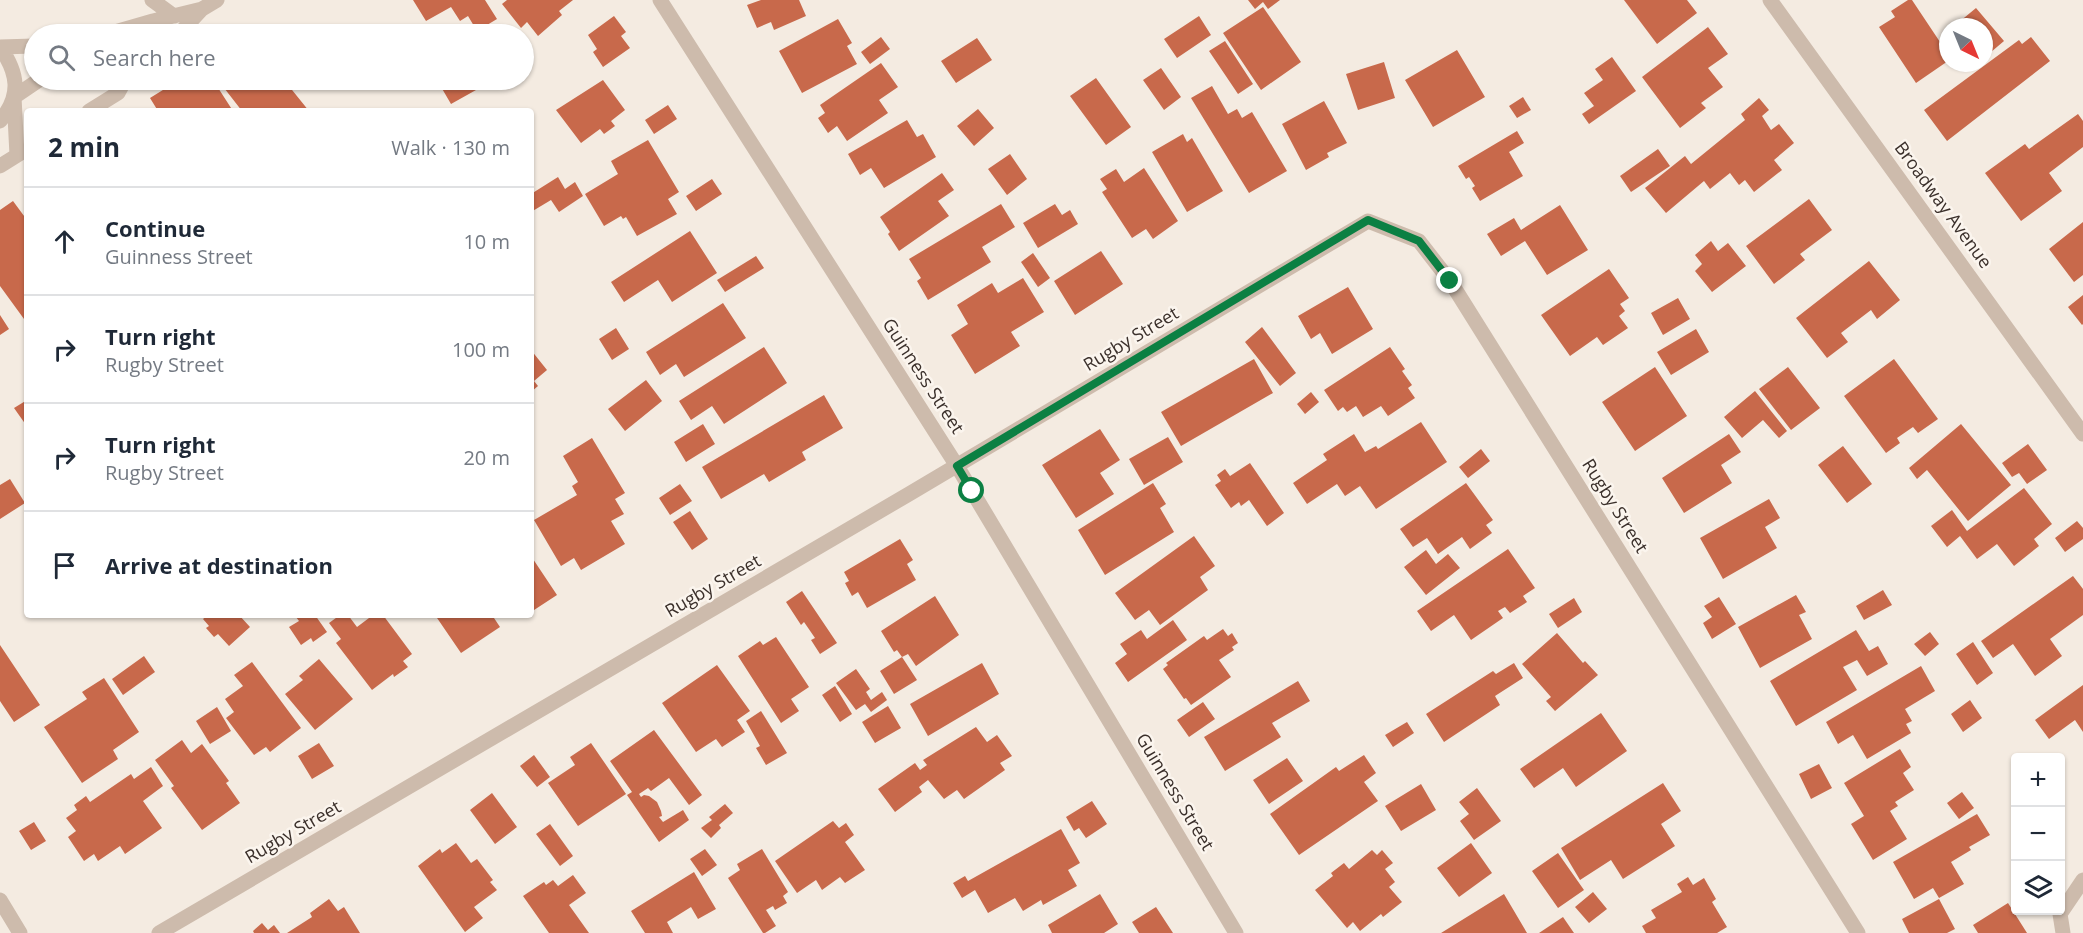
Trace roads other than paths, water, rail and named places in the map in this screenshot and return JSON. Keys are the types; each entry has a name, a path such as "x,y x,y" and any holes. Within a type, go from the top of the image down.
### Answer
{"street":[{"path":"152,0 174,16"},
{"path":"145,24 217,0"},
{"name":"Guinness Street","path":"660,0 957,466 1236,933"},
{"name":"Broadway Avenue","path":"1770,0 2083,434"},
{"path":"185,24 199,5"},
{"path":"0,166 22,152 14,97 16,81 12,66 0,47 24,46"},
{"path":"0,121 14,97 24,90"},
{"path":"94,108 120,90"},
{"name":"Rugby Street","path":"159,933 957,466 1368,220 1419,241 1450,281 1858,933"},
{"path":"2063,933 2060,914 2083,880"},
{"path":"0,900 20,933"}]}
